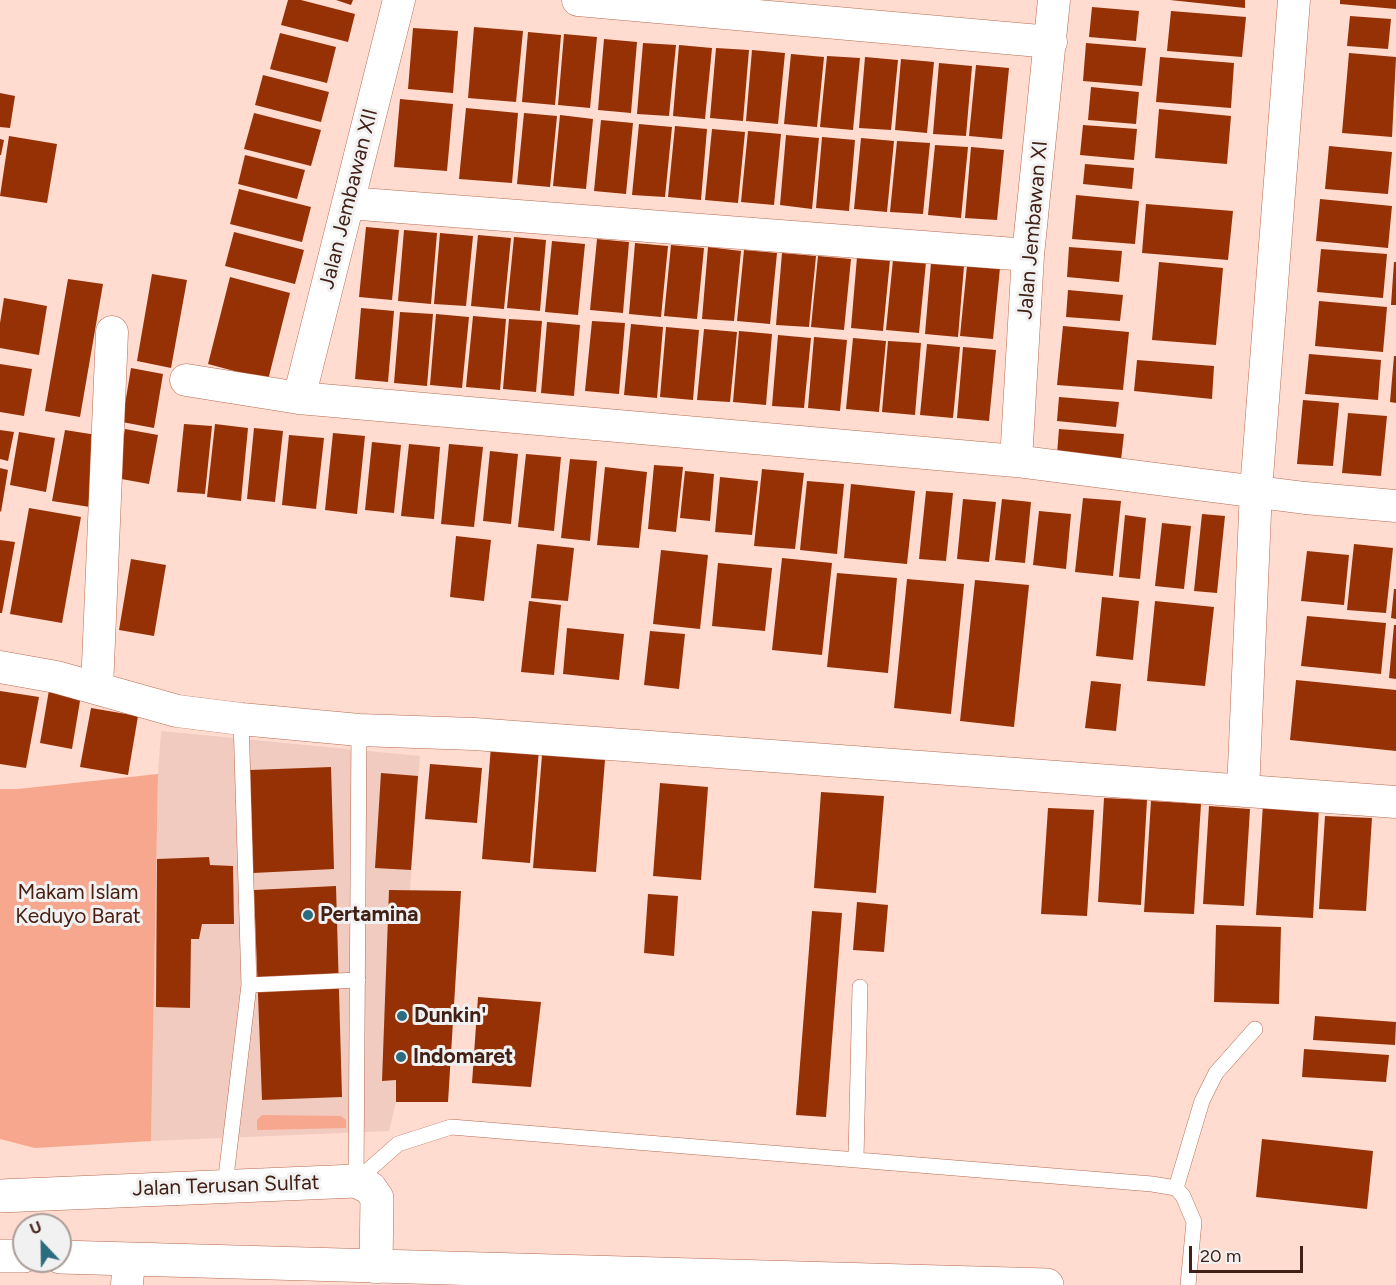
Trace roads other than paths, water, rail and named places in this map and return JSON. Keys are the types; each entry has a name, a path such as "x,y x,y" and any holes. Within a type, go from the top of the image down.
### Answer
{"street":[{"name":"Jalan Jembawan XII","path":"299,398 399,0"},
{"name":"Jalan Jembawan XI","path":"1016,461 1028,255 1054,0"},
{"path":"1243,791 1256,490 1294,0"},
{"path":"598,1 1051,42"},
{"path":"348,203 1028,255"},
{"path":"96,687 112,332"},
{"path":"186,380 299,398 1016,461 1305,498 1396,506"},
{"path":"0,668 96,687 177,711 241,719 359,730 474,734 1396,802"},
{"path":"356,1181 370,1188 376,1198 376,1267"},
{"name":"Jalan Terusan Sulfat","path":"0,1196 356,1181"},
{"path":"72,1260 128,1272 319,1275 376,1267 436,1276 1047,1285"}],"lane":[{"path":"225,1185 249,985 241,719"},
{"path":"356,1181 359,730"},
{"path":"249,985 358,980"},
{"path":"856,1158 860,987"},
{"path":"1176,1188 1202,1101 1216,1072 1255,1029"},
{"path":"356,1181 398,1144 451,1127 856,1158 1176,1188 1183,1196 1194,1222 1188,1285"}],"place":[{"name":"Pertamina","path":"308,915"},
{"name":"Dunkin'","path":"402,1016"},
{"name":"Indomaret","path":"401,1057"}],"park label":[{"name":"Makam Islam Keduyo Barat","path":"78,905"}]}
